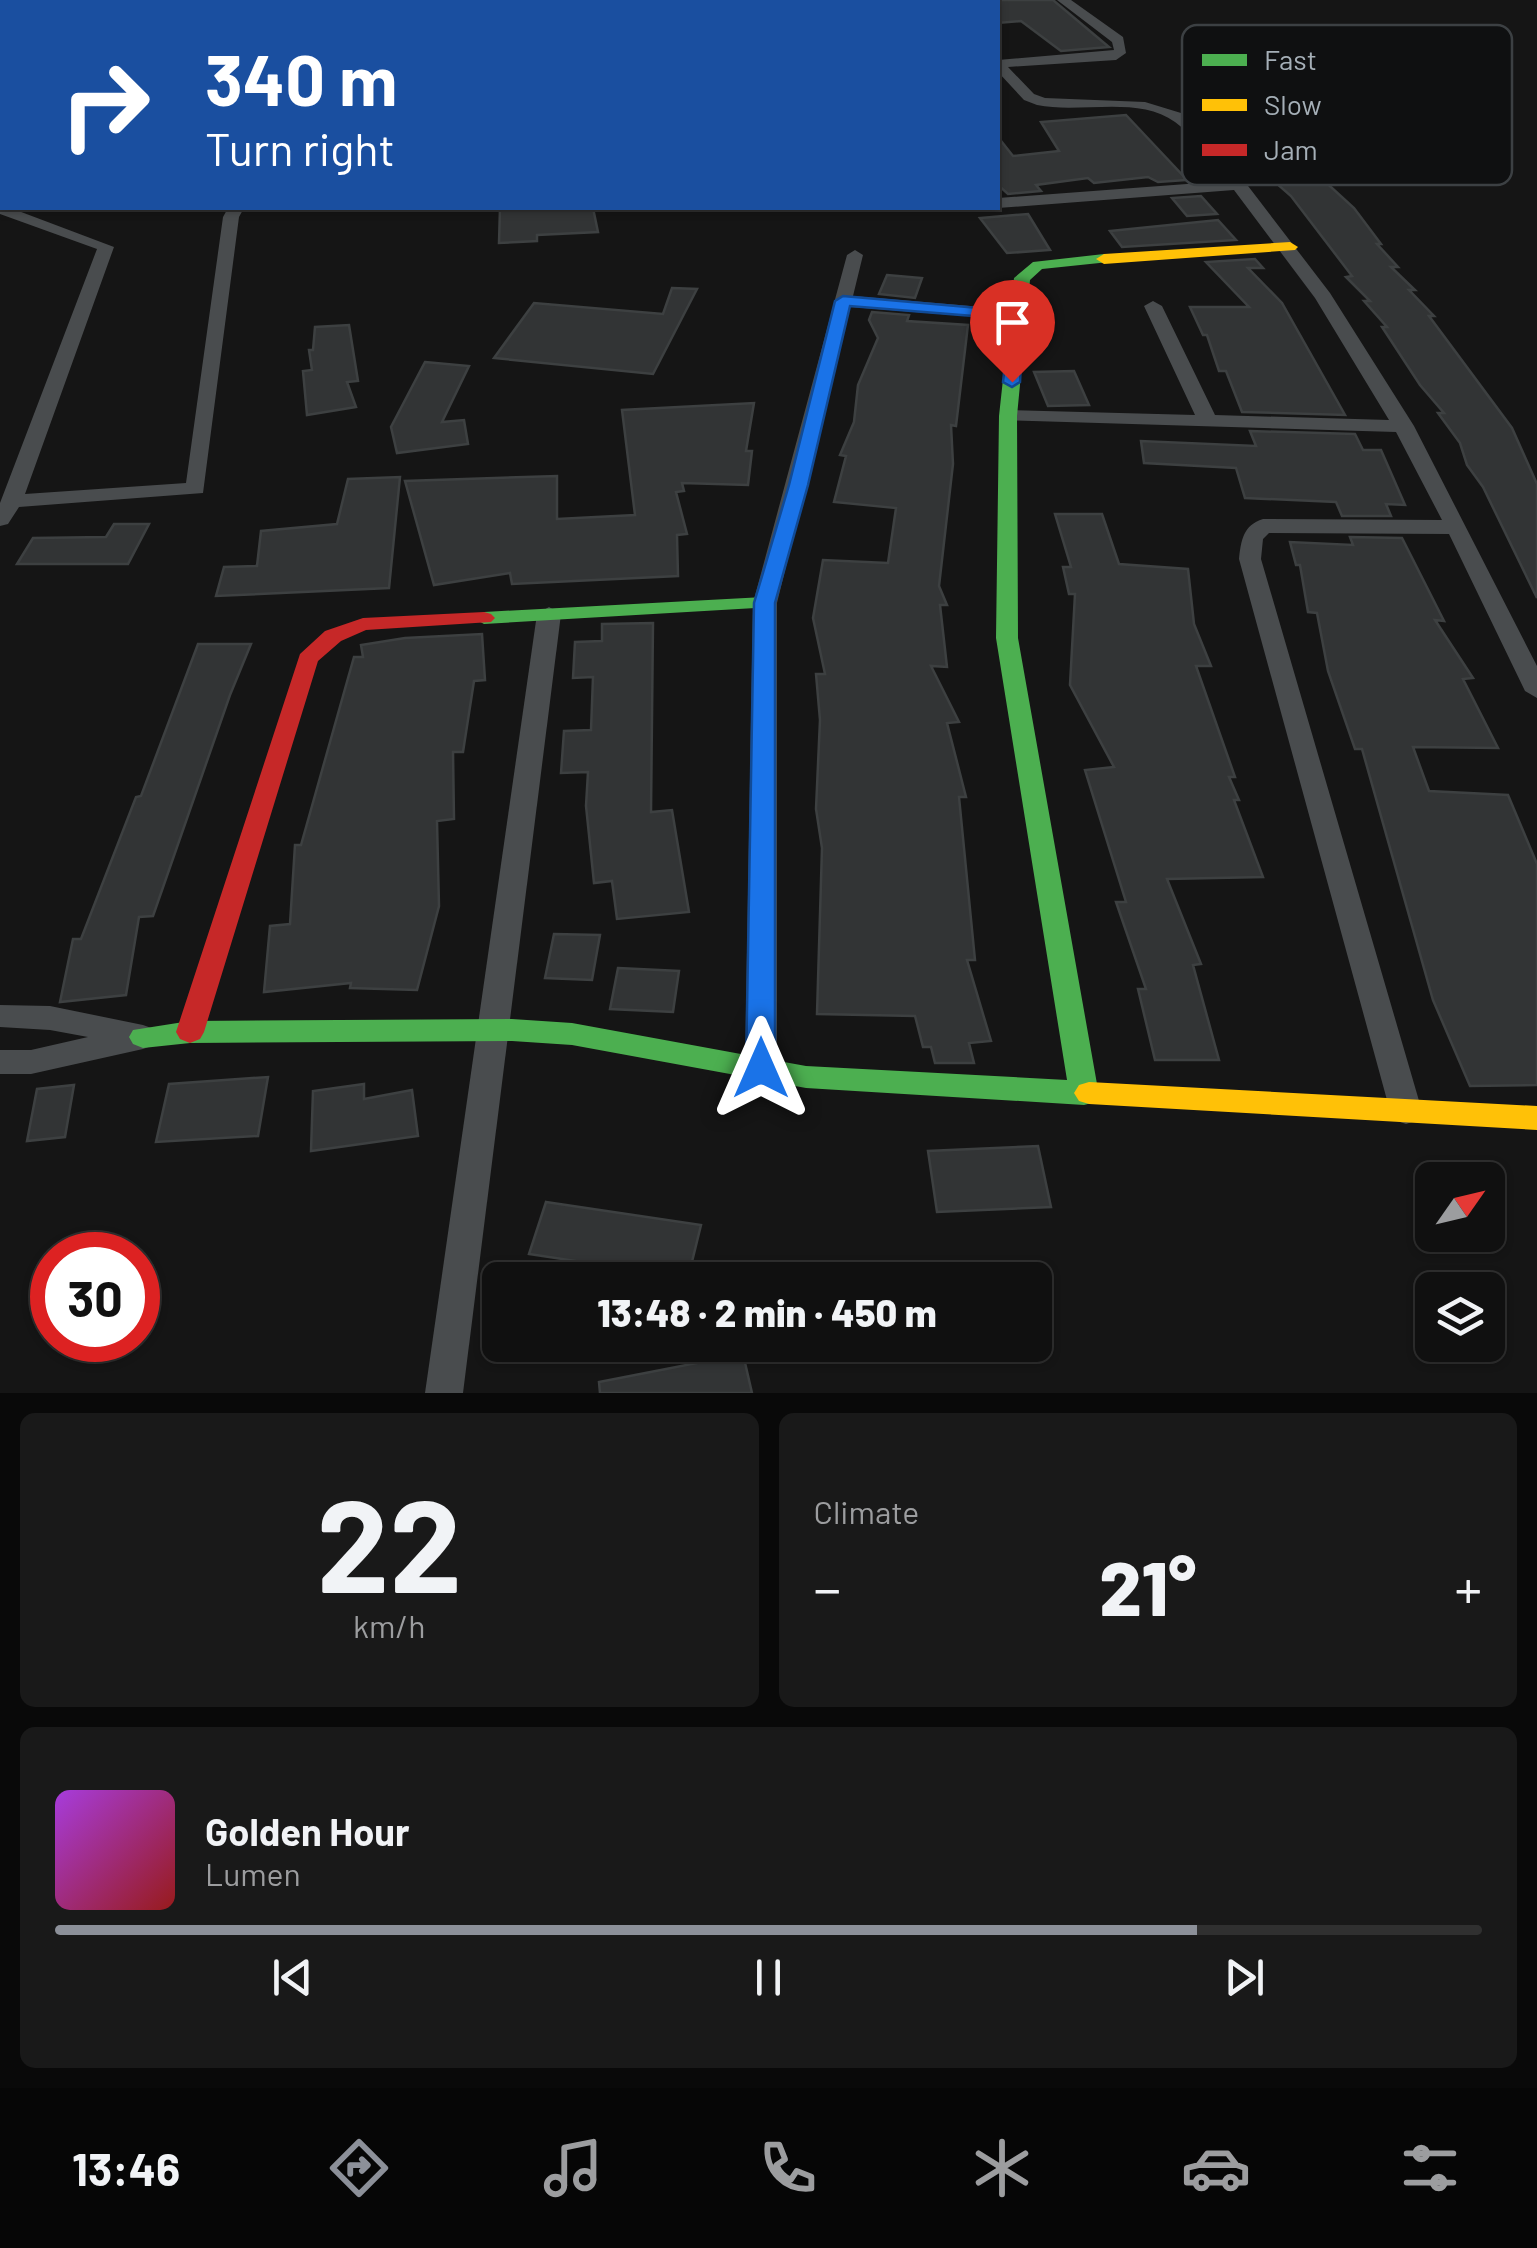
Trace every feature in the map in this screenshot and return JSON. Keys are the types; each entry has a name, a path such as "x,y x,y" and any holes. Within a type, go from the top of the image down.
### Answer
{"street":[{"path":"1000,65 1116,56 1122,50 1118,40 1063,0"},
{"path":"1000,67 1029,97 1042,102 1140,106 1182,120"},
{"path":"1000,203 1238,186 1332,304 1458,527 1537,691"},
{"path":"3,210 106,247 6,510 196,490 235,210"},
{"path":"1084,1094 1008,638 1008,416 1022,278 1038,265 1290,247"},
{"path":"761,1068 765,603 856,256"},
{"path":"843,301 1018,315"},
{"path":"1153,306 1208,421"},
{"path":"1008,416 1404,426"},
{"path":"1406,1111 1250,559 1252,537 1263,526 1458,527"},
{"path":"190,1032 308,659 333,636 363,624 765,603"},
{"path":"444,1393 549,614"},
{"path":"0,1016 50,1018 144,1036"},
{"path":"0,1062 31,1062 144,1036 190,1032 492,1031 572,1034 806,1078 1537,1118"}],"building":[{"path":"1000,0 1053,0 1109,47 1061,51 1021,21 1000,23"},
{"path":"1126,115 1182,175 1182,180 1158,182 1148,177 1094,183 1088,178 1036,185 1041,191 1008,194 1000,187 1000,140 1013,156 1059,151 1041,122"},
{"path":"1278,185 1329,185 1354,208 1381,244 1377,244 1398,267 1391,267 1415,290 1409,290 1434,316 1429,316 1512,428 1537,484 1537,598 1483,487 1467,465 1460,443 1438,413 1444,413 1420,385 1382,327 1387,327 1364,301 1370,301 1346,277 1352,276"},
{"path":"1201,196 1217,214 1187,216 1172,198"},
{"path":"500,210 593,210 598,232 537,235 537,241 499,243"},
{"path":"1028,214 1050,250 1007,253 980,218"},
{"path":"1218,220 1236,240 1122,247 1110,231"},
{"path":"1255,259 1263,268 1248,268 1282,303 1345,415 1242,412 1226,371 1219,371 1207,335 1203,335 1190,307 1249,307 1206,262"},
{"path":"887,275 922,278 915,298 879,294"},
{"path":"672,288 697,289 653,374 494,358 534,303 663,314"},
{"path":"872,312 909,315 907,321 968,325 956,426 951,425 953,464 939,586 947,605 940,605 947,667 931,666 959,722 947,723 966,797 959,797 975,960 967,960 991,1041 969,1043 974,1063 935,1063 931,1047 923,1047 915,1016 817,1014 822,848 816,809 820,720 816,674 825,674 813,618 823,560 888,563 896,508 834,502 846,456 840,455 854,422 858,385 878,338 869,320"},
{"path":"349,325 358,381 347,382 356,407 307,415 303,371 312,370 309,350 313,350 315,327"},
{"path":"425,362 469,366 442,422 464,420 468,444 397,453 391,427"},
{"path":"1074,371 1089,405 1048,406 1034,372"},
{"path":"754,403 746,451 752,451 748,485 682,483 684,491 676,492 687,534 677,535 678,576 512,584 510,573 434,585 405,481 557,476 557,519 635,515 622,410"},
{"path":"1250,431 1355,434 1363,450 1381,450 1405,505 1386,504 1391,516 1342,516 1336,502 1245,498 1236,468 1144,463 1141,441 1256,446"},
{"path":"400,477 389,588 216,596 224,567 257,566 261,531 337,524 348,479"},
{"path":"1055,514 1102,514 1119,564 1188,569 1194,624 1211,666 1196,666 1235,777 1229,777 1239,800 1234,800 1263,877 1167,879 1201,964 1193,965 1219,1060 1155,1060 1138,989 1146,989 1116,902 1126,902 1085,770 1114,767 1070,685 1075,594 1069,594 1063,567 1071,567"},
{"path":"114,524 149,524 128,564 17,564 33,538 106,537"},
{"path":"1350,537 1402,538 1444,621 1435,620 1473,678 1463,679 1498,748 1413,747 1429,791 1508,795 1537,864 1537,1085 1470,1086 1433,1000 1362,749 1355,749 1328,671 1317,613 1308,612 1300,565 1296,565 1290,542 1353,545"},
{"path":"653,623 651,812 672,810 689,912 617,919 612,881 594,883 586,806 588,772 561,773 564,731 591,730 593,677 573,678 575,642 602,641 602,624"},
{"path":"482,634 485,680 474,681 463,752 453,752 454,819 437,821 439,906 417,990 350,988 351,983 264,992 270,926 290,924 295,845 301,845 354,657 363,657 361,645"},
{"path":"198,644 251,644 153,916 139,917 126,995 60,1002 73,939 81,939 136,797 141,796"},
{"path":"554,934 600,935 592,980 545,978"},
{"path":"618,968 679,971 673,1012 610,1009"},
{"path":"268,1077 258,1136 156,1142 169,1084"},
{"path":"364,1084 364,1099 412,1090 418,1136 311,1151 313,1091"},
{"path":"74,1085 65,1137 27,1141 37,1089"},
{"path":"1038,1146 1051,1207 937,1212 928,1151"},
{"path":"546,1202 701,1225 692,1262 582,1262 529,1254"},
{"path":"702,1362 745,1362 752,1393 600,1393 599,1382"}],"traffic: fast":[{"path":"1084,1094 1007,638 1008,416 1022,278 1038,265 1104,259"},
{"path":"484,618 765,603"},
{"path":"143,1037 190,1032 512,1030 572,1034 806,1077 1089,1093"}],"traffic: slow":[{"path":"1104,259 1290,247"},
{"path":"1089,1093 1537,1118"}],"traffic: jam":[{"path":"190,1032 308,659 333,636 363,624 484,618"}],"route":[{"path":"761,1068 765,603 843,301 1018,315 1012,382"}]}
